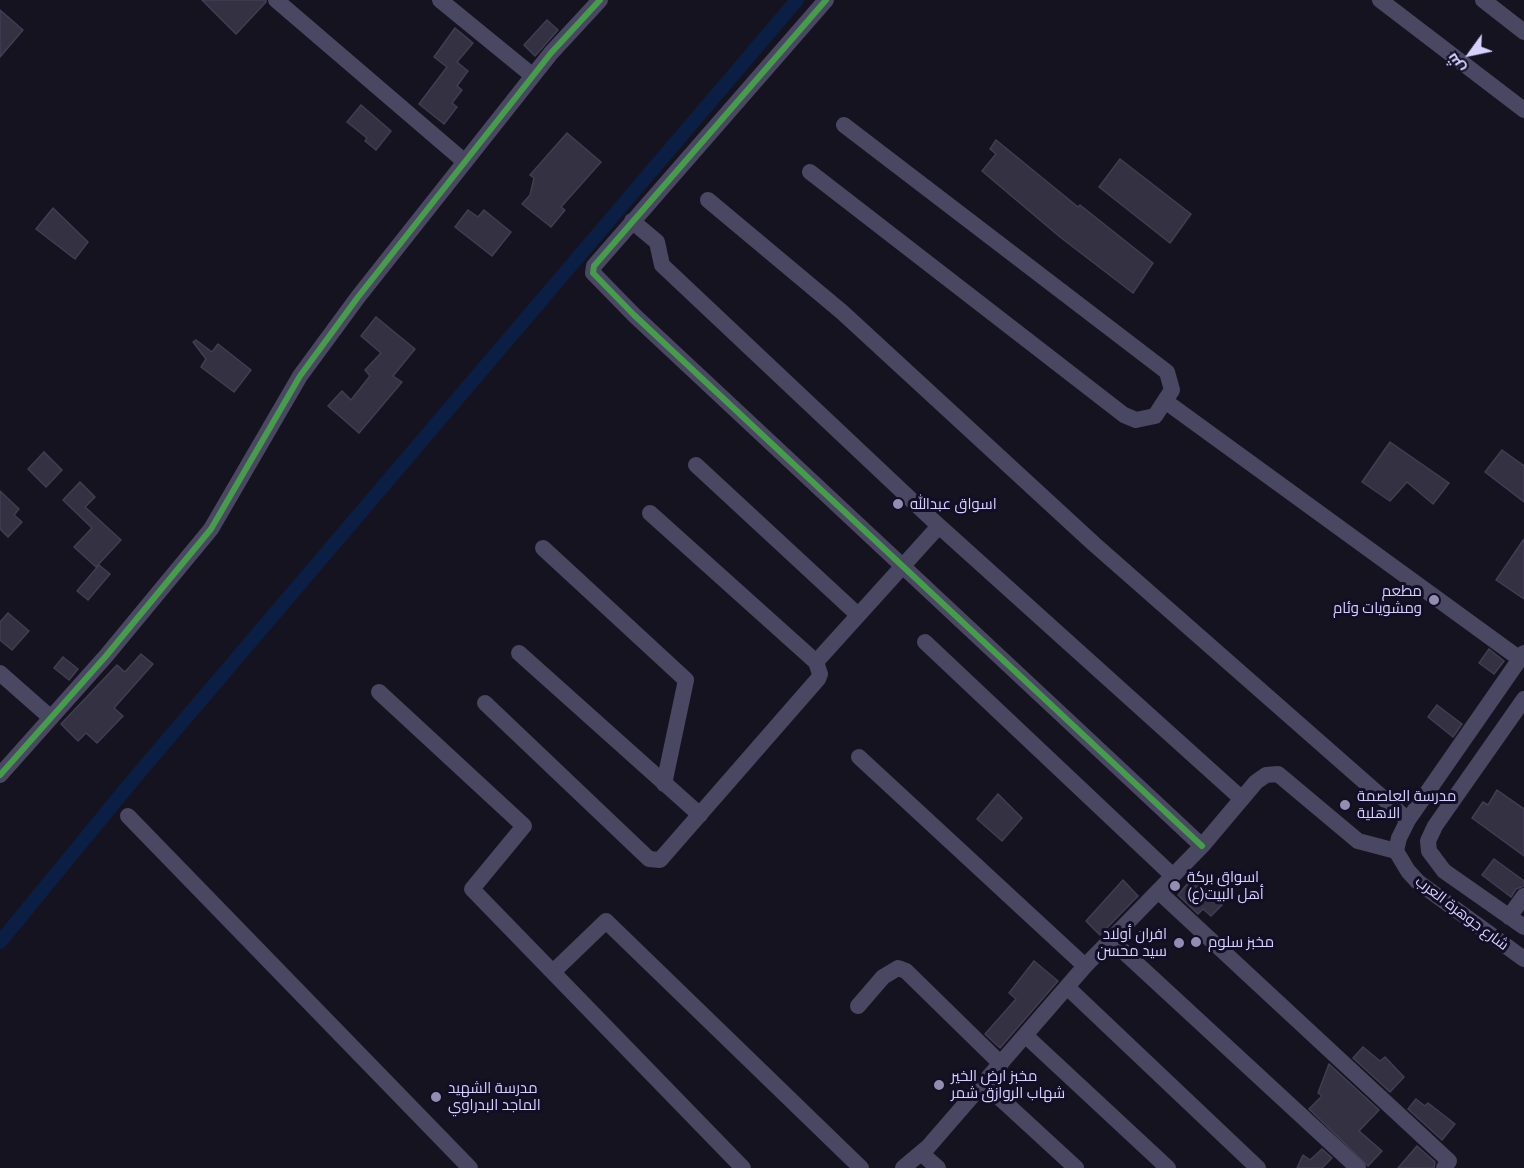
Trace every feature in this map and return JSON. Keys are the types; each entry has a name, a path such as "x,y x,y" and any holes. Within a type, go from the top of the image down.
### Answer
{"street":[{"path":"276,0 465,162"},
{"path":"440,0 533,76"},
{"path":"0,775 211,529 300,376 358,297 533,76 600,0"},
{"path":"826,0 632,221 594,266 593,273 597,280 902,567 1202,846"},
{"path":"1380,0 1524,110"},
{"path":"1483,0 1524,32"},
{"path":"810,172 1124,415 1146,420 1155,416 1172,390 1172,380 1156,362 844,125"},
{"path":"708,200 842,312 1094,544 1408,820"},
{"path":"632,221 657,242 662,265 939,526 1242,799"},
{"path":"903,1168 921,1153 1085,966 1202,846 1266,775 1278,774 1358,841 1396,851 1399,838 1408,820 1522,656 1165,401"},
{"path":"696,465 858,615"},
{"path":"485,703 649,859 660,860 665,856 820,674 816,662 650,513"},
{"path":"816,662 939,526"},
{"path":"543,548 686,680 664,784"},
{"path":"925,642 1173,876"},
{"path":"519,653 700,815"},
{"path":"0,674 51,718"},
{"path":"379,692 524,826 472,889 743,1168"},
{"name":"شارع جوهرة العرب","path":"1524,699 1435,826 1428,841 1429,851 1444,871 1524,927"},
{"path":"859,757 1085,966"},
{"path":"128,816 470,1168"},
{"name":"شارع جوهرة العرب","path":"1396,851 1408,871 1419,882 1524,959"},
{"path":"1158,891 1449,1161 1444,1168"},
{"path":"1509,917 1524,896"},
{"path":"553,972 606,921 861,1168"},
{"path":"1110,939 1141,970 1359,1168"},
{"path":"858,1006 890,970 898,968 906,971 1001,1064"},
{"path":"1068,987 1258,1168"},
{"path":"1026,1036 1168,1168"},
{"path":"988,1087 1076,1168"},
{"path":"921,1153 938,1168"}],"building":[{"path":"202,0 266,0 266,2 236,34"},
{"path":"0,10 23,30 0,57"},
{"path":"547,20 558,30 535,56 524,45"},
{"path":"455,28 473,43 457,62 468,71 457,86 462,90 452,103 457,107 444,124 419,104 447,67 434,57"},
{"path":"361,105 391,131 376,150 365,141 367,138 347,122"},
{"path":"567,133 601,162 561,207 565,210 551,227 522,204 530,195 534,178 530,175"},
{"path":"996,140 1078,207 1080,205 1153,263 1133,293 1060,237 982,171 996,154 990,149"},
{"path":"1120,159 1191,214 1170,243 1099,187"},
{"path":"53,208 88,242 75,259 36,229"},
{"path":"468,210 478,217 484,210 511,232 492,256 455,227"},
{"path":"376,317 415,349 393,376 402,382 359,433 328,406 342,391 351,400 370,376 365,370 381,353 361,336"},
{"path":"196,340 212,352 218,344 251,370 234,392 201,367 206,359 193,342"},
{"path":"1390,442 1449,483 1433,504 1407,482 1390,501 1362,482"},
{"path":"1502,450 1524,466 1524,502 1485,472"},
{"path":"44,452 62,470 46,487 28,469"},
{"path":"80,482 95,497 85,507 121,540 96,567 74,547 92,528 63,500"},
{"path":"0,491 19,509 14,515 22,522 8,537 0,529"},
{"path":"1524,539 1524,599 1496,580"},
{"path":"99,565 110,574 88,600 77,591"},
{"path":"8,613 29,631 12,650 0,640 0,622"},
{"path":"1489,649 1504,661 1494,674 1479,663"},
{"path":"141,654 153,664 114,708 123,716 97,743 86,733 78,741 61,724 117,665 125,672"},
{"path":"63,657 78,669 69,680 54,668"},
{"path":"1437,705 1462,724 1453,737 1428,717"},
{"path":"1497,790 1524,809 1524,856 1472,818 1483,802 1488,805"},
{"path":"998,794 1022,818 1002,841 977,819"},
{"path":"1494,859 1524,881 1524,886 1516,889 1511,897 1482,875"},
{"path":"1193,877 1222,905 1211,916 1203,909 1198,914 1178,895"},
{"path":"1123,880 1138,896 1100,935 1086,921"},
{"path":"1034,961 1058,981 1000,1048 985,1034 1016,999 1009,993"},
{"path":"1363,1047 1380,1061 1385,1057 1404,1077 1390,1092 1353,1058"},
{"path":"1329,1064 1379,1110 1359,1131 1382,1151 1368,1166 1309,1109 1322,1096 1318,1093"},
{"path":"1416,1099 1425,1106 1428,1103 1455,1124 1442,1140 1408,1109"},
{"path":"1417,1146 1435,1162 1434,1168 1398,1168"},
{"path":"1322,1149 1332,1158 1322,1168 1297,1168 1303,1155 1310,1160"}],"waterway":[{"path":"0,942 133,780 797,0"}],"cycle path":[{"path":"0,775 106,656 211,529 300,376 358,297 551,53 600,0"},
{"path":"826,0 594,266 593,273 634,315 1202,846"}],"place":[{"name":"اسواق عبدالله","path":"898,504"},
{"name":"مطعم ومشويات وئام","path":"1434,600"},
{"name":"مدرسة العاصمة الاهلية","path":"1345,805"},
{"name":"اسواق بركة أهل البيت(ع)","path":"1175,886"},
{"name":"مخبز سلوم","path":"1196,942"},
{"name":"افران أولاد سيد محسن","path":"1179,943"},
{"name":"مخبز ارض الخير شهاب الروازق شمر","path":"939,1085"},
{"name":"مدرسة الشهيد الماجد البدراوي","path":"436,1097"}]}
